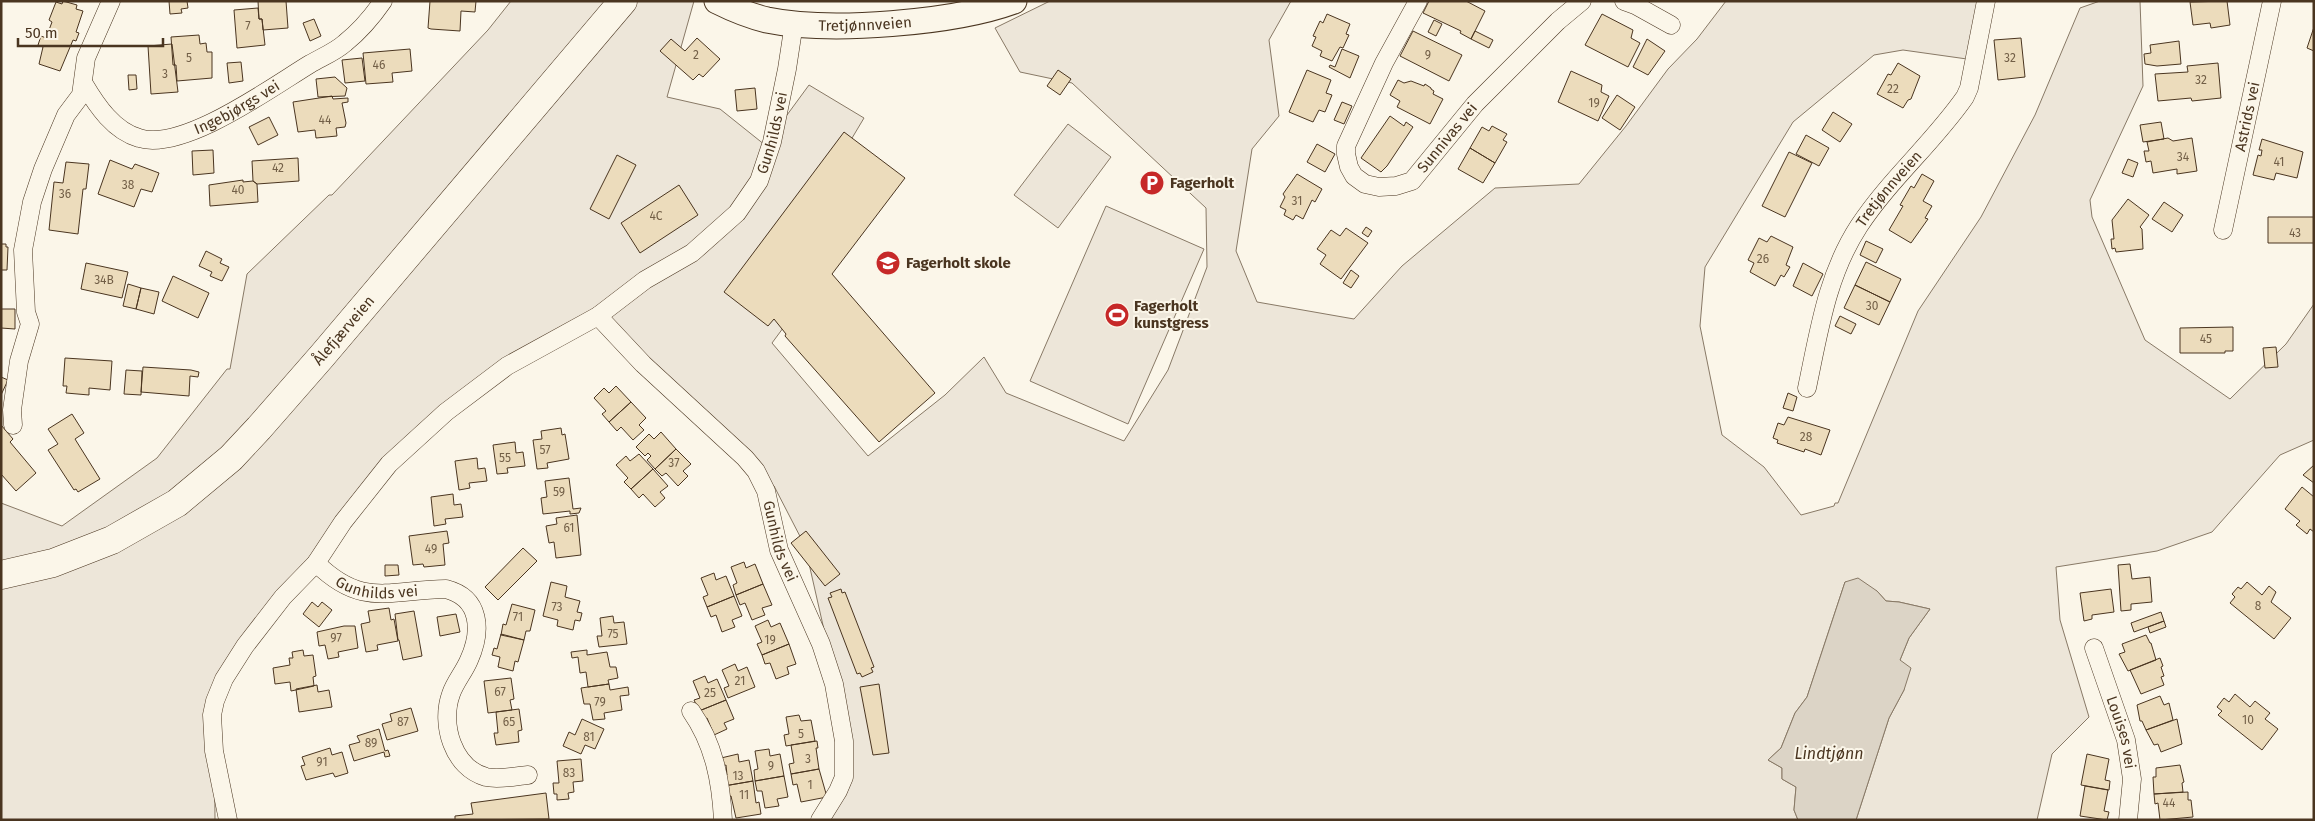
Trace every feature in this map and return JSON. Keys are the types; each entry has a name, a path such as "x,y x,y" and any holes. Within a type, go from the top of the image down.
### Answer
{"main road":[{"name":"Ålefjærveien","path":"1,575 53,563 112,540 177,503 230,458 322,356 623,1"}],"street":[{"path":"13,425 12,410 19,361 30,324 26,312 24,259 27,224 43,169 66,115 80,95 84,84 86,58 111,1"},
{"name":"Ingebjørgs vei","path":"84,84 97,106 116,126 124,131 140,139 155,140 183,135 262,94 345,44 370,20 383,1"},
{"name":"Tretjønnveien","path":"717,1 764,19 836,26 892,22 978,12 1014,1"},
{"name":"Sunnivas vei","path":"1418,1 1384,63 1346,146 1349,167 1354,176 1370,186 1396,186 1412,181 1475,104 1558,21 1582,1"},
{"path":"1624,1 1671,25"},
{"name":"Tretjønnveien","path":"1807,388 1825,301 1839,264 1859,226 1965,97 1969,88 1986,1"},
{"name":"Astrids vei","path":"2222,230 2272,1"},
{"name":"Gunhilds vei","path":"228,820 212,731 215,701 232,665 245,646 283,598 316,563 343,522 390,464 446,412 507,366 598,316 645,280 692,253 724,226 749,197 765,166 772,142 787,69 794,23"},
{"name":"Gunhilds vei","path":"598,316 636,357 745,458 756,471 766,490 779,550 821,644 829,668 844,741 844,777 838,791 820,820"},
{"name":"Gunhilds vei","path":"316,563 339,582 363,593 446,589 455,591 468,602 476,615 476,635 470,660 450,696 449,710 452,744 464,766 486,777 528,775"},
{"name":"Louises vei","path":"2094,648 2126,740 2132,779 2128,820"},
{"path":"691,711 712,750 717,765 723,820"}],"shaded area":[{"path":"511,1 694,1 667,97 720,109 765,145 809,85 864,118 827,180 803,301 772,343 868,456 945,395 984,357 1006,393 1124,441 1168,370 1207,267 1206,208 1072,83 1020,72 995,28 1050,1 1291,1 1269,40 1279,116 1252,149 1236,251 1257,302 1354,319 1402,266 1495,188 1579,184 1626,126 1668,69 1697,39 1726,1 1977,1 1974,60 1903,50 1874,55 1793,122 1705,267 1700,326 1722,435 1764,467 1801,515 1834,506 1835,503 1838,503 1918,311 1981,217 2035,115 2080,8 2100,1 2140,1 2143,86 2090,200 2092,217 2145,340 2230,399 2286,344 2314,304 2314,440 2280,455 2212,532 2157,551 2056,567 2060,620 2089,717 2052,754 2037,820 1856,820 1889,718 1904,690 1900,660 1909,638 1930,609 1886,601 1877,591 1845,582 1807,697 1795,713 1781,748 1768,760 1782,768 1782,779 1796,787 1794,810 1798,820 828,820 843,749 832,665 805,546 774,486 692,404 596,323 492,383 403,457 214,681 215,820 1,820 1,503 62,526 157,458 227,369 230,369 247,274 329,195 332,195 488,30"},
{"path":"1068,124 1111,157 1058,228 1014,195"},
{"name":"Fagerholt kunstgress","path":"1106,206 1204,249 1128,424 1030,381"}],"water":[{"name":"Lindtjønn","path":"1858,578 1877,591 1886,601 1930,609 1909,638 1900,660 1911,668 1904,690 1889,718 1856,820 1798,820 1794,810 1796,787 1782,779 1782,768 1768,760 1781,748 1795,713 1807,697 1845,582"}],"building":[{"path":"63,1 77,5 76,9 83,11 76,32 79,33 76,41 73,40 60,71 39,64 43,47 38,45 41,36 46,38 52,22 49,20 56,2 62,4"},
{"path":"169,1 187,1 188,8 181,9 182,13 170,14"},
{"path":"258,1 286,1 288,28 263,30 262,19 259,19"},
{"path":"430,1 476,1 475,12 461,11 460,31 431,29 428,28"},
{"path":"1429,1 1466,1 1485,11 1471,39 1460,33 1461,31 1423,13"},
{"path":"2227,1 2230,25 2211,28 2210,23 2193,25 2190,2"},
{"path":"258,8 259,19 262,19 265,45 237,48 234,10"},
{"path":"1327,14 1350,24 1346,34 1349,35 1343,48 1340,47 1332,61 1320,56 1322,51 1312,46 1316,37 1313,36 1320,21 1323,23"},
{"path":"1602,14 1633,30 1631,38 1640,43 1628,67 1585,45"},
{"path":"314,19 321,36 310,41 303,23"},
{"path":"1434,20 1442,24 1436,36 1428,32"},
{"path":"2314,27 2314,51 2307,48"},
{"path":"1413,31 1462,55 1449,81 1400,56"},
{"path":"1475,31 1493,40 1489,48 1471,39"},
{"path":"199,35 200,44 206,43 207,52 212,52 212,78 177,81 176,65 173,65 171,37"},
{"path":"697,38 720,59 703,77 699,74 693,80 660,51 671,39 685,51"},
{"path":"2021,38 2025,77 1998,80 1994,40"},
{"path":"1647,39 1665,51 1648,75 1633,67"},
{"path":"2179,41 2181,64 2157,66 2145,64 2144,54 2151,53 2150,45"},
{"path":"172,44 178,92 151,94 148,46"},
{"path":"410,49 412,71 392,73 393,82 366,84 363,53"},
{"path":"1342,49 1359,56 1350,78 1329,67 1330,65 1335,67"},
{"path":"362,58 365,81 345,83 342,60"},
{"path":"241,62 243,81 229,83 227,63"},
{"path":"1898,63 1920,76 1911,99 1908,100 1903,108 1877,94 1888,74 1891,75"},
{"path":"2218,63 2221,98 2192,101 2191,98 2158,101 2155,74 2188,72 2187,66"},
{"path":"1058,70 1071,79 1060,95 1047,86"},
{"path":"1307,70 1331,80 1326,93 1332,95 1325,112 1319,110 1313,122 1289,112"},
{"path":"1571,71 1602,85 1601,92 1609,96 1598,121 1558,102"},
{"path":"128,75 136,75 137,89 129,90"},
{"path":"335,77 347,88 345,96 318,97 316,79"},
{"path":"1398,80 1404,83 1411,81 1424,86 1425,84 1434,91 1433,94 1443,99 1430,124 1397,107 1400,101 1390,95"},
{"path":"755,88 757,109 737,111 735,90"},
{"path":"1617,95 1635,107 1620,130 1602,118"},
{"path":"332,96 333,99 348,98 348,102 342,103 345,127 336,128 337,136 316,138 315,130 298,132 293,102"},
{"path":"1342,102 1352,106 1344,124 1334,120"},
{"path":"1833,112 1852,124 1840,142 1822,130"},
{"path":"1390,116 1404,126 1406,122 1413,127 1381,172 1361,158"},
{"path":"269,117 278,135 258,145 249,127"},
{"path":"2161,122 2164,139 2143,142 2140,125"},
{"path":"1492,126 1507,134 1503,140 1507,142 1495,163 1470,148 1482,127 1489,131"},
{"path":"844,132 905,178 832,274 935,393 879,442 785,336 786,334 774,319 768,326 724,292"},
{"path":"1806,135 1829,148 1819,166 1796,154"},
{"path":"2168,138 2173,141 2192,138 2197,171 2177,174 2177,169 2153,173 2151,161 2146,162 2144,151 2149,151 2147,142"},
{"path":"2262,139 2303,152 2297,178 2276,173 2274,180 2253,175 2258,155 2261,156 2262,150 2259,150"},
{"path":"1317,144 1335,154 1325,172 1307,162"},
{"path":"1470,148 1495,163 1483,183 1458,169"},
{"path":"213,150 214,173 193,175 192,151"},
{"path":"1789,152 1812,163 1785,217 1762,206"},
{"path":"617,155 636,165 609,219 590,209"},
{"path":"298,158 299,181 257,184 253,181 252,161"},
{"path":"2128,159 2138,163 2133,177 2122,173"},
{"path":"110,160 132,169 135,164 159,173 152,192 141,189 134,207 98,194"},
{"path":"66,162 89,164 86,189 83,189 78,234 49,230 54,182 63,183"},
{"path":"1297,174 1322,189 1315,202 1312,200 1303,219 1296,215 1293,220 1284,215 1286,210 1280,207 1285,197 1283,194"},
{"path":"1922,174 1934,181 1923,201 1932,206 1925,218 1928,219 1911,243 1889,230 1903,206 1900,205 1911,186 1914,188"},
{"path":"243,180 243,182 253,181 257,184 258,202 210,206 209,185"},
{"path":"679,185 698,215 640,253 621,223"},
{"path":"2128,199 2149,215 2140,227 2142,229 2143,249 2116,252 2115,248 2112,249 2111,239 2114,239 2112,220"},
{"path":"2164,202 2183,215 2172,232 2152,219"},
{"path":"2268,217 2314,217 2314,243 2268,243"},
{"path":"1366,227 1372,231 1368,237 1362,233"},
{"path":"1346,228 1368,243 1341,279 1320,264 1326,255 1317,249 1331,230 1340,236"},
{"path":"1771,236 1793,247 1786,265 1790,267 1784,277 1781,275 1775,286 1750,272 1754,263 1748,260 1759,238 1767,242"},
{"path":"1866,241 1883,249 1876,263 1860,255"},
{"path":"1,244 6,244 6,247 8,247 7,270 1,270"},
{"path":"206,251 222,259 220,263 229,267 222,281 210,276 212,272 199,266"},
{"path":"1866,262 1901,279 1890,302 1855,285"},
{"path":"86,263 128,272 122,298 81,289"},
{"path":"1803,263 1823,274 1812,296 1793,286"},
{"path":"1351,270 1359,276 1351,288 1343,283"},
{"path":"173,276 209,293 198,318 162,301"},
{"path":"128,284 141,288 136,309 123,306"},
{"path":"1855,285 1890,302 1879,325 1844,308"},
{"path":"141,288 159,292 154,314 136,309"},
{"path":"1,309 15,309 15,329 1,328"},
{"path":"1840,316 1856,324 1851,334 1835,326"},
{"path":"2233,327 2233,351 2225,351 2225,353 2180,353 2180,328"},
{"path":"2276,347 2278,367 2265,368 2263,348"},
{"path":"65,358 112,361 110,390 89,388 89,395 66,393 67,386 63,386"},
{"path":"143,367 199,372 198,377 190,376 189,396 141,392"},
{"path":"126,370 142,371 141,395 124,394"},
{"path":"1,377 8,380 1,395"},
{"path":"616,386 631,402 609,422 602,414 606,411 594,398 604,388 609,393"},
{"path":"1788,393 1797,397 1793,411 1783,408"},
{"path":"631,402 646,418 639,425 644,430 633,440 621,427 617,431 609,422"},
{"path":"72,414 84,433 75,439 100,479 78,492 76,489 74,490 48,450 58,444 48,429"},
{"path":"1788,417 1830,430 1821,455 1805,449 1804,452 1777,443 1778,440 1773,438 1778,423 1784,425"},
{"path":"1,425 13,439 10,442 36,473 16,491 1,474"},
{"path":"561,428 562,435 565,434 569,459 547,463 548,468 537,469 533,440 542,439 541,431"},
{"path":"661,432 676,449 655,469 647,460 651,456 648,453 645,456 636,447 649,434 654,439"},
{"path":"515,442 516,453 523,452 525,466 507,468 508,473 497,474 493,445"},
{"path":"676,449 691,464 683,471 688,476 678,486 666,473 662,476 655,469"},
{"path":"639,454 653,469 631,489 624,482 628,478 616,465 626,456 630,461"},
{"path":"477,458 478,469 485,468 487,481 469,483 470,488 459,490 455,461"},
{"path":"2314,465 2314,483 2303,475"},
{"path":"653,469 668,486 660,492 665,498 655,507 643,494 639,498 631,489"},
{"path":"569,478 573,509 581,508 579,513 570,514 570,511 543,514 541,498 547,497 545,481"},
{"path":"2302,487 2314,497 2314,532 2310,529 2307,534 2296,525 2300,521 2285,509"},
{"path":"453,494 454,505 461,504 463,517 445,519 446,524 434,526 431,497"},
{"path":"577,515 581,555 556,558 554,542 549,543 546,526 557,524 556,518"},
{"path":"447,531 449,543 443,544 445,565 424,567 423,564 413,565 409,536"},
{"path":"806,531 840,574 825,586 791,543"},
{"path":"523,548 537,561 498,600 485,587"},
{"path":"744,562 746,568 755,564 763,584 736,595 733,585 737,583 731,567"},
{"path":"2130,564 2132,579 2150,577 2152,602 2131,604 2131,610 2121,611 2118,565"},
{"path":"385,565 398,565 399,575 385,576"},
{"path":"714,573 716,580 726,576 734,596 707,607 703,597 708,595 701,578"},
{"path":"551,582 567,586 565,597 580,601 577,612 582,613 580,621 575,620 573,630 557,626 558,620 543,616"},
{"path":"2247,582 2262,595 2269,586 2276,592 2271,602 2291,618 2274,639 2230,603 2235,597 2232,594 2238,587 2241,589"},
{"path":"763,584 772,605 762,608 765,615 752,620 745,603 740,605 736,595"},
{"path":"841,589 842,593 845,592 874,667 871,668 873,672 862,677 860,673 857,674 828,598 832,597 830,593"},
{"path":"2111,589 2114,612 2092,615 2092,619 2084,621 2080,593"},
{"path":"734,596 742,616 732,620 735,627 722,632 716,615 711,617 707,607"},
{"path":"312,602 318,607 322,602 332,610 319,627 303,614"},
{"path":"512,604 535,610 530,631 526,631 524,640 501,635 503,624 506,625"},
{"path":"389,608 391,620 394,619 398,641 377,645 378,650 366,652 361,624 370,622 368,611"},
{"path":"414,611 422,656 403,660 395,614"},
{"path":"2161,612 2164,621 2134,632 2131,623"},
{"path":"456,614 460,632 440,636 437,617"},
{"path":"613,616 614,623 624,622 627,644 599,647 597,636 602,636 600,618"},
{"path":"768,620 771,627 780,623 789,644 762,655 757,644 762,642 755,626"},
{"path":"2164,621 2166,627 2150,633 2148,627"},
{"path":"344,626 355,626 358,648 338,652 339,657 328,659 325,645 319,646 317,632"},
{"path":"501,634 524,640 518,662 515,661 513,671 498,667 500,657 492,655 494,648 497,649"},
{"path":"2146,635 2151,643 2156,660 2128,671 2119,654 2125,652 2122,644"},
{"path":"789,644 796,664 787,667 789,674 776,679 770,663 765,664 762,655"},
{"path":"303,650 304,656 313,655 316,676 313,677 314,686 291,691 290,682 275,684 273,668 290,665 289,658 293,658 292,652"},
{"path":"587,650 587,655 607,652 610,667 616,667 618,678 608,680 609,684 588,687 586,672 580,673 578,657 572,658 571,652"},
{"path":"2160,658 2164,676 2161,677 2164,685 2141,694 2130,670"},
{"path":"735,664 738,671 747,667 755,687 728,698 724,688 729,686 722,670"},
{"path":"705,676 708,683 717,679 726,700 699,711 694,700 700,698 693,681"},
{"path":"511,678 514,699 510,700 512,710 488,713 484,681"},
{"path":"609,684 610,690 628,687 629,695 620,696 622,710 604,713 605,719 593,720 590,704 584,704 581,688"},
{"path":"879,684 889,753 873,755 860,687"},
{"path":"317,685 318,692 329,690 332,707 299,712 296,689"},
{"path":"2235,694 2250,707 2255,701 2270,713 2265,719 2278,729 2262,750 2218,715 2222,711 2217,707 2224,698 2229,702"},
{"path":"2160,696 2164,705 2169,703 2173,720 2146,730 2142,721 2140,721 2137,705"},
{"path":"726,700 734,719 724,723 727,729 714,735 707,718 703,720 699,711"},
{"path":"411,708 418,731 387,740 382,724 392,721 390,714"},
{"path":"519,709 522,730 518,731 519,742 496,745 494,733 498,733 496,712"},
{"path":"799,715 801,721 811,720 815,741 786,746 784,735 789,734 786,717"},
{"path":"582,719 604,729 595,749 585,745 581,754 563,746 569,732 575,735"},
{"path":"2177,719 2182,744 2161,752 2158,744 2154,745 2146,730"},
{"path":"379,729 385,751 388,750 390,756 385,757 384,752 354,761 349,745 360,742 357,736"},
{"path":"817,741 819,769 791,774 789,764 794,763 791,745"},
{"path":"330,748 332,755 342,752 348,773 335,777 333,773 306,780 301,766 305,765 302,757"},
{"path":"769,749 770,756 780,754 784,776 755,781 754,770 758,769 755,751"},
{"path":"738,754 739,762 749,760 753,781 724,786 722,776 727,775 726,765 722,766 721,758"},
{"path":"2087,754 2109,759 2105,780 2110,781 2109,790 2081,785"},
{"path":"581,759 583,781 573,782 574,792 568,793 569,799 557,800 557,794 554,794 553,783 559,783 557,761"},
{"path":"2180,765 2184,782 2182,783 2183,792 2154,794 2153,777 2156,777 2156,768"},
{"path":"819,769 827,797 801,802 797,784 793,785 791,774"},
{"path":"784,776 788,797 777,799 779,806 765,808 762,791 757,791 755,781"},
{"path":"753,781 756,803 759,802 761,814 736,818 731,796 726,797 724,786"},
{"path":"2085,786 2108,790 2104,811 2109,812 2107,820 2080,816"},
{"path":"2188,792 2188,800 2191,800 2193,817 2160,820 2158,803 2155,804 2154,794"},
{"path":"546,793 549,819 455,820 455,816 473,814 471,803"}],"place":[{"name":"Fagerholt","path":"1152,183"},
{"name":"Fagerholt skole","path":"888,263"},
{"name":"Fagerholt kunstgress","path":"1117,315"}]}
